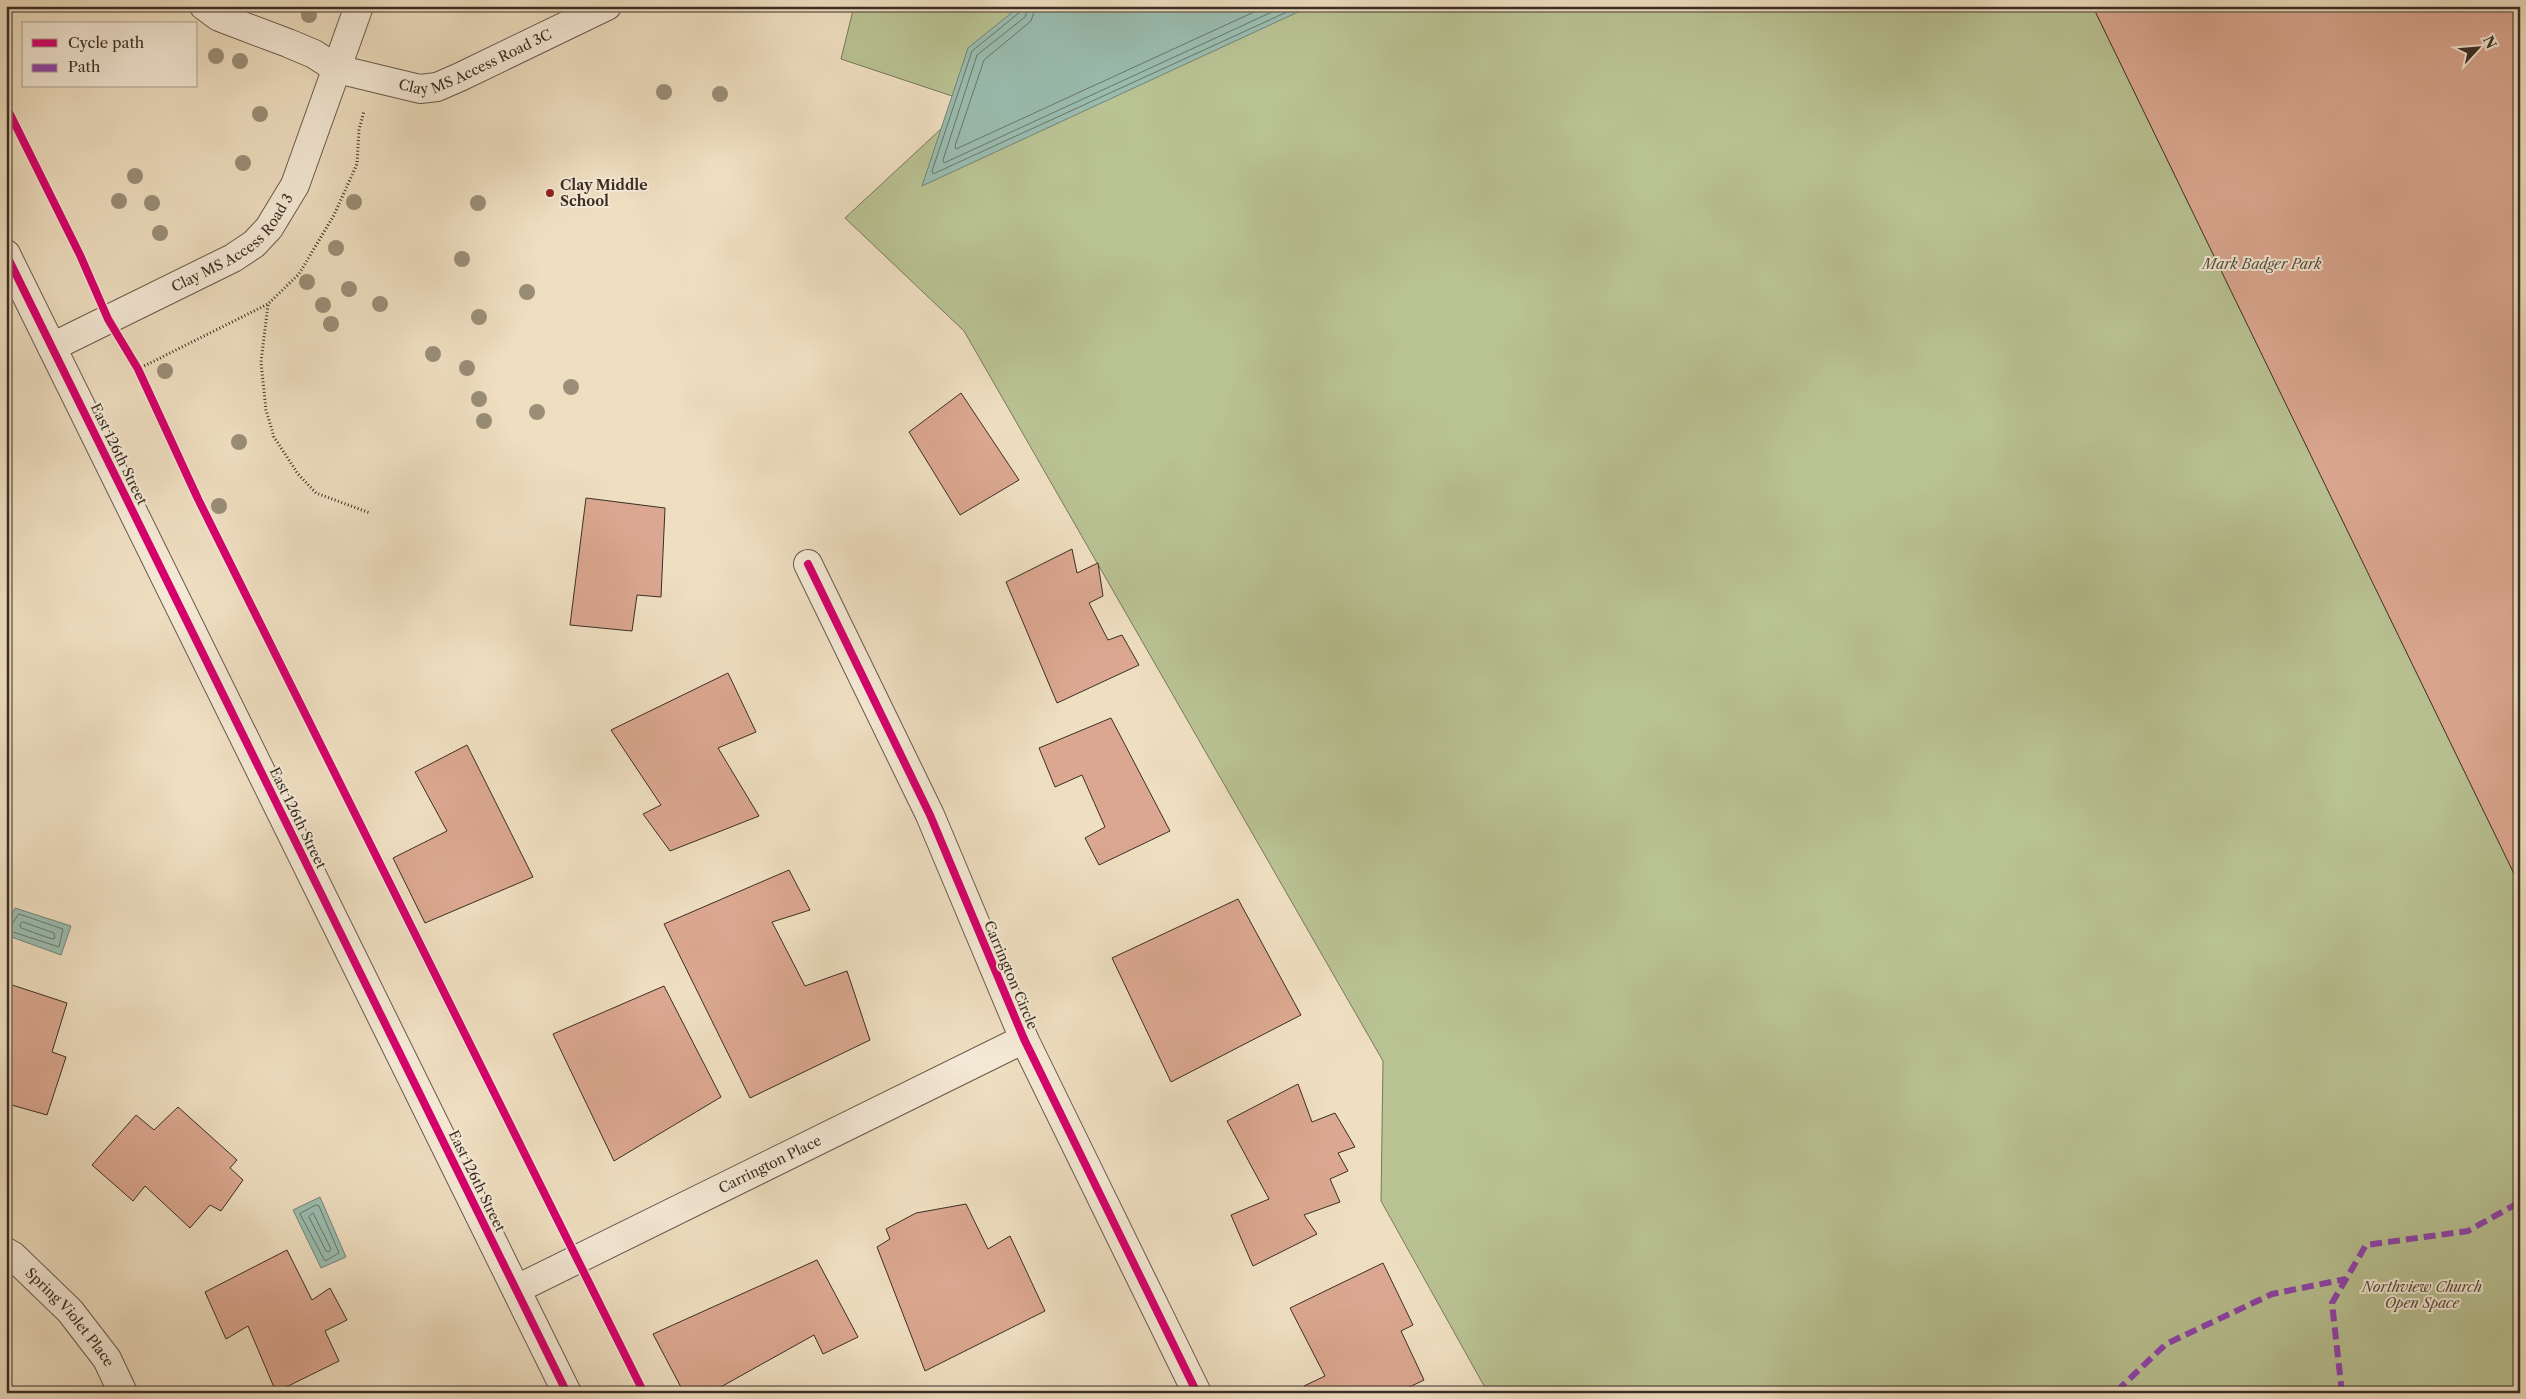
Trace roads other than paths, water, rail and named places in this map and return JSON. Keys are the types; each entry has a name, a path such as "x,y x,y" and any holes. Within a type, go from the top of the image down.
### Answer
{"street":[{"path":"204,6 219,18 305,51 337,70"},
{"name":"Clay MS Access Road 3","path":"52,347 232,258 254,244 269,228 295,185 359,6"},
{"name":"Clay MS Access Road 3C","path":"337,70 420,89 437,87 607,6"},
{"name":"East 126th Street","path":"6,254 567,1393"},
{"name":"Carrington Circle","path":"808,564 930,815 1024,1039 1197,1393"},
{"name":"Carrington Place","path":"516,1289 1024,1039"},
{"name":"Spring Violet Place","path":"6,1252 13,1256 70,1311 107,1359 123,1393"}],"water":[{"path":"1020,6 1311,6 922,186 968,48"},
{"path":"15,908 71,926 61,955 6,935 6,927"},
{"path":"320,1197 346,1257 321,1268 293,1210"}],"place":[{"name":"Clay Middle School","path":"550,193"}],"park label":[{"name":"Mark Badger Park","path":"2262,264"},
{"name":"Northview Church Open Space","path":"2422,1295"}]}
